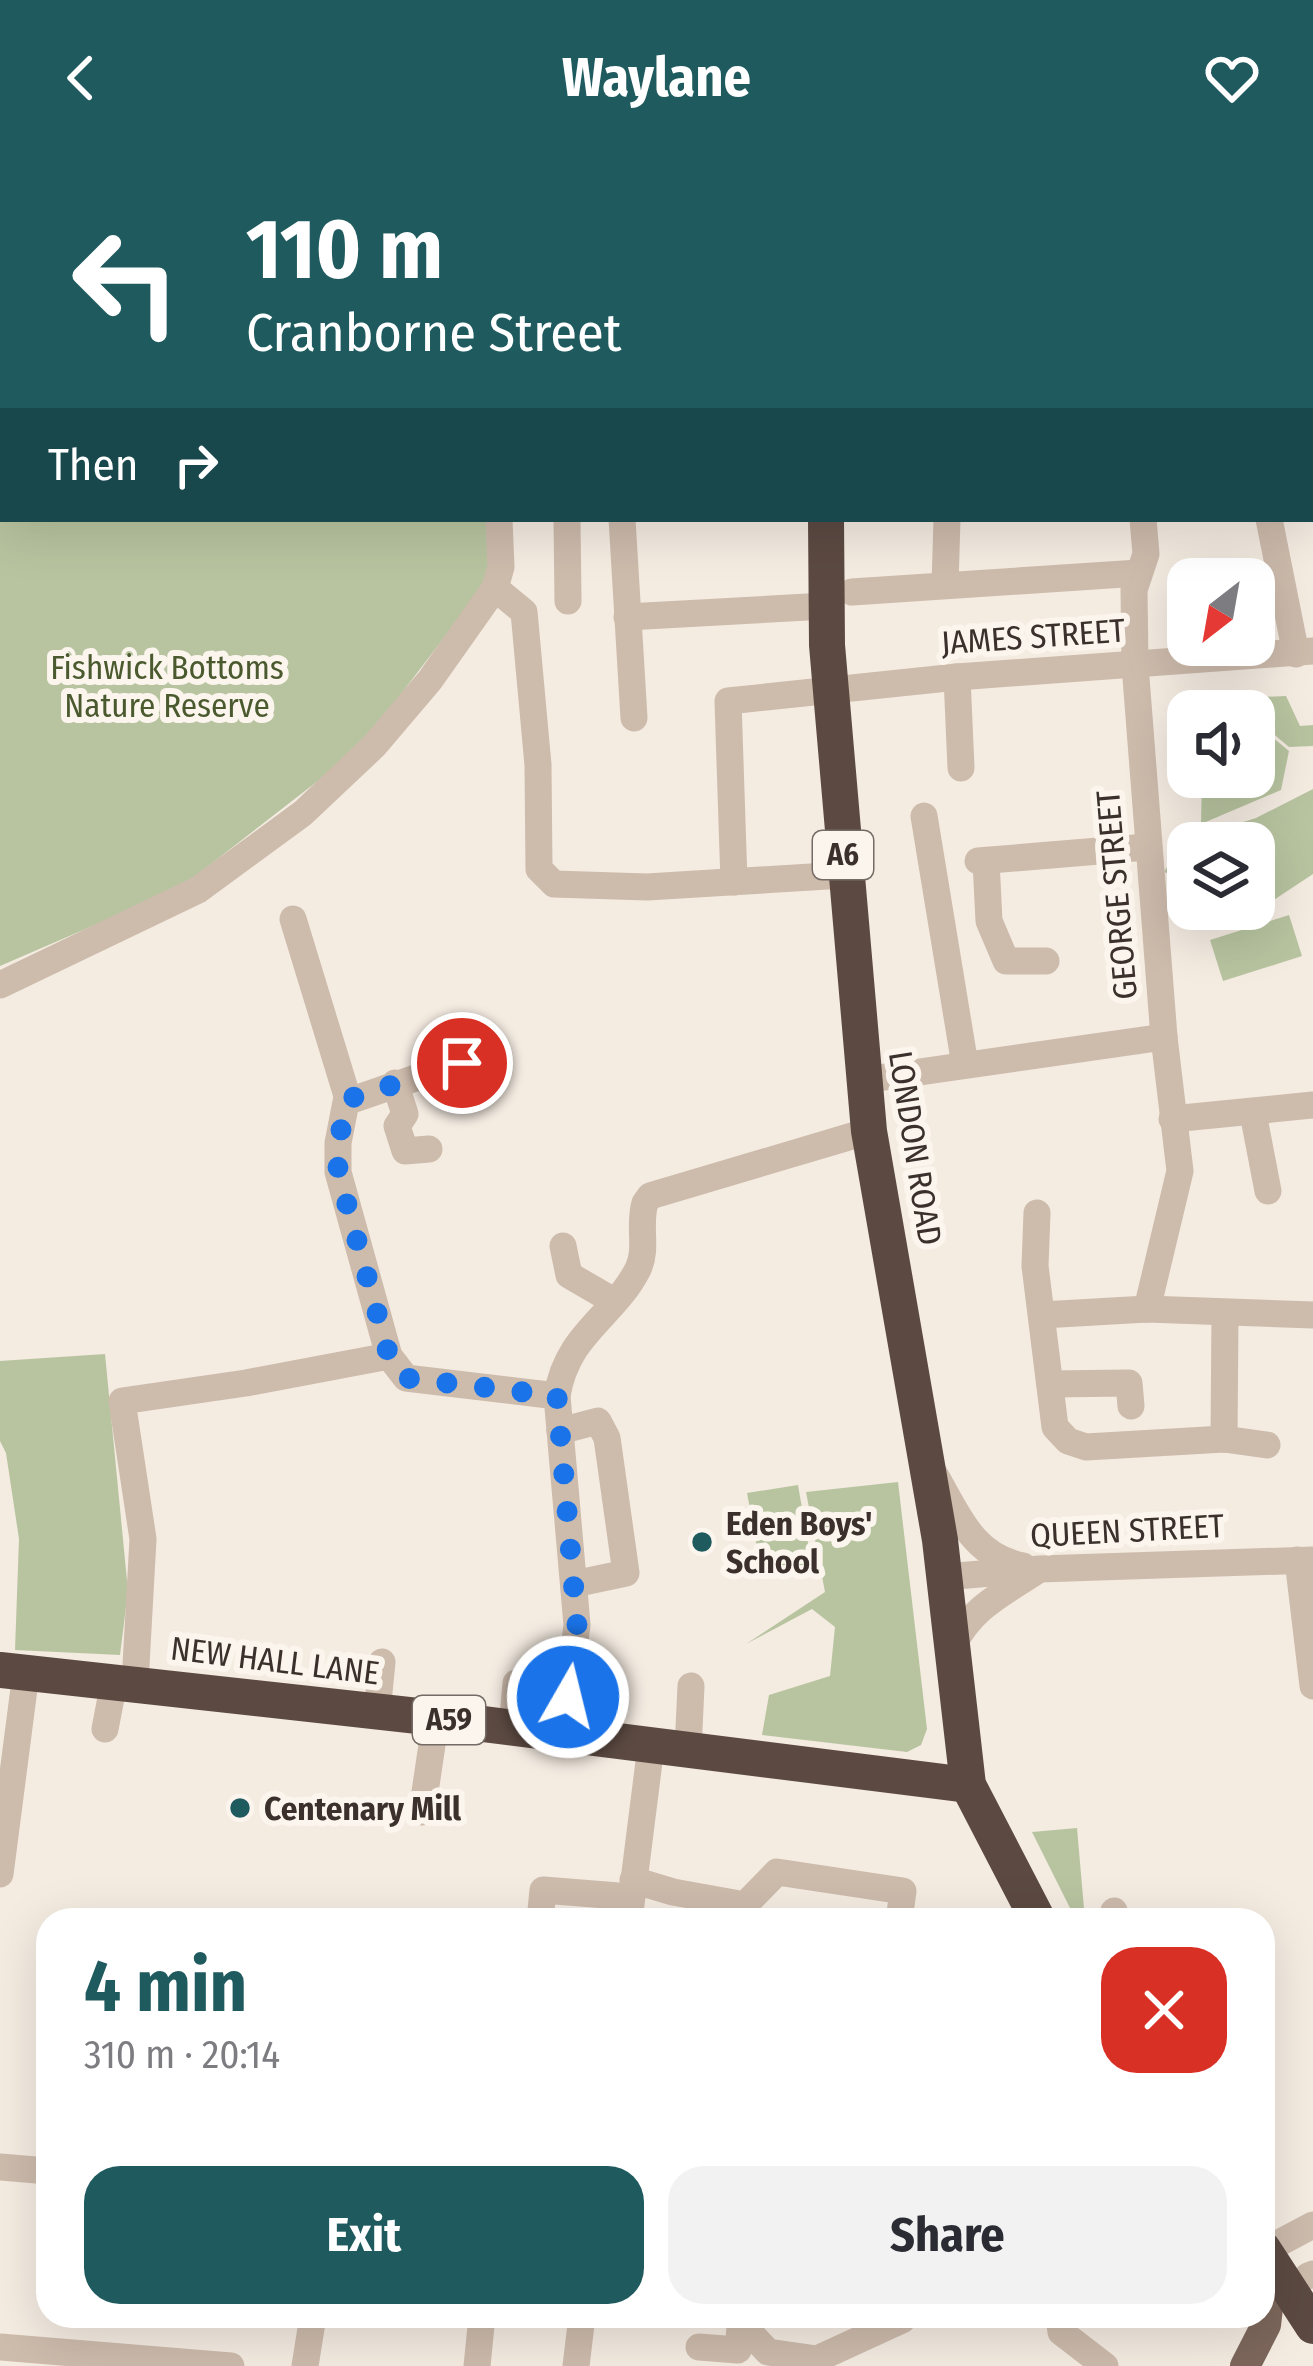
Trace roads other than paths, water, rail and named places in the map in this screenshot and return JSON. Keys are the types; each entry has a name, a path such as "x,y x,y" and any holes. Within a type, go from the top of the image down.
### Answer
{"highway":[{"name":"LONDON ROAD","path":"827,522 846,596 831,692 869,1131 945,1577 968,1785"},
{"name":"NEW HALL LANE","path":"13,1671 968,1785"},
{"path":"898,1775 929,1759 961,1719"},
{"path":"968,1785 1032,1908"},
{"path":"1275,2250 1312,2277"},
{"path":"1275,2257 1313,2326"}],"main road":[{"path":"1245,2366 1264,2328"}],"street":[{"path":"0,985 199,890 303,813 374,746 430,680 495,588 501,568 499,522"},
{"path":"567,522 568,601"},
{"path":"622,522 634,718"},
{"path":"945,585 947,522"},
{"name":"GEORGE STREET","path":"1143,522 1146,554 1134,590 1135,665 1147,847 1180,1171 1147,1309"},
{"path":"1269,522 1305,653"},
{"path":"627,617 945,585 1139,573"},
{"path":"495,588 524,612 538,765 538,868 554,884 647,886 844,875"},
{"name":"JAMES STREET","path":"734,882 728,701 957,677 1305,653"},
{"path":"957,677 961,768"},
{"path":"924,816 965,1065"},
{"path":"1046,962 1006,961 989,921 982,861 1147,847"},
{"path":"293,919 348,1099 338,1143 338,1172 389,1356 406,1378 557,1396"},
{"path":"864,1080 1164,1037"},
{"path":"348,1099 462,1063"},
{"path":"395,1083 414,1115 398,1126 405,1151 429,1149"},
{"path":"1172,1120 1313,1105"},
{"path":"1253,1113 1268,1191"},
{"path":"562,1733 577,1625 557,1396 561,1371 612,1300 625,1290 641,1262 642,1213 650,1196 869,1131"},
{"path":"1037,1213 1035,1265 1055,1427 1068,1441 1086,1447 1224,1438 1267,1444"},
{"path":"563,1246 569,1275 612,1300"},
{"path":"1042,1316 1147,1309 1313,1315"},
{"path":"1224,1438 1226,1312"},
{"path":"105,1729 124,1682 143,1539 122,1401 389,1356"},
{"path":"1050,1384 1129,1382 1131,1406"},
{"path":"560,1431 598,1421 607,1438 626,1573 574,1584"},
{"path":"926,1459 967,1533 983,1551 1004,1562 1039,1569"},
{"path":"1305,1560 1313,1686"},
{"name":"QUEEN STREET","path":"945,1577 1305,1560"},
{"path":"953,1646 981,1606 1039,1569"},
{"path":"377,1712 382,1662"},
{"path":"0,1874 13,1671"},
{"path":"512,1727 516,1683"},
{"path":"631,1899 669,1748 692,1686"},
{"path":"422,1812 436,1718"},
{"path":"541,1908 543,1890 631,1899 673,1892 745,1904 777,1872 903,1891 901,1908"},
{"path":"0,2167 36,2170"},
{"path":"1275,2243 1313,2225"},
{"path":"305,2366 311,2328"},
{"path":"477,2366 481,2328"},
{"path":"576,2366 581,2328"},
{"path":"699,2347 738,2350 740,2328"},
{"path":"748,2328 768,2353 806,2362 885,2328"},
{"path":"1061,2328 1106,2366"},
{"path":"0,2347 231,2366"}],"place":[{"name":"Eden Boys' School","path":"702,1542"},
{"name":"Centenary Mill","path":"240,1808"}],"park label":[{"name":"Fishwick Bottoms Nature Reserve","path":"167,686"}]}
